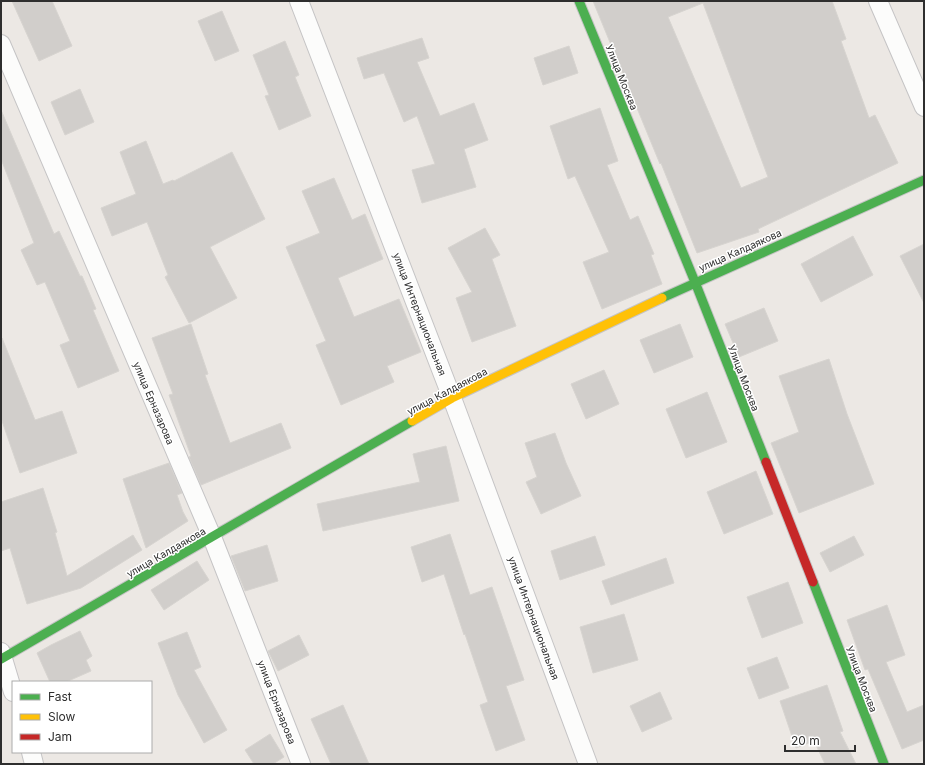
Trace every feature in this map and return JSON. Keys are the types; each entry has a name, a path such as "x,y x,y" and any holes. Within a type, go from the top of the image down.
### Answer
{"street":[{"name":"улица Интернациональная","path":"299,1 452,398 588,764"},
{"name":"Улица Москва","path":"579,1 695,282 884,764"},
{"path":"878,1 924,107"},
{"name":"улица Ерназарова","path":"1,44 212,537 301,764"},
{"name":"улица Калдаякова","path":"2,657 452,398 695,282 924,180"},
{"path":"2,657 12,689"},
{"path":"31,753 34,764"}],"building":[{"path":"12,1 52,1 72,46 39,61"},
{"path":"593,1 832,1 846,39 841,41 869,118 875,115 898,163 758,229 759,232 697,253 661,163 660,164","holes":["703,3 768,177 741,188 668,17"]},
{"path":"222,11 239,51 215,61 198,21"},
{"path":"422,38 429,58 417,62 440,116 474,103 488,140 464,149 476,187 422,203 412,170 435,164 417,116 404,122 384,73 364,79 357,58"},
{"path":"285,41 299,75 295,77 311,116 279,130 265,96 269,95 253,55"},
{"path":"569,46 578,73 543,85 534,58"},
{"path":"80,89 94,122 65,135 51,102"},
{"path":"600,108 618,161 607,165 630,220 638,216 654,254 651,255 662,284 602,309 583,262 609,252 575,176 568,179 550,126"},
{"path":"1,110 54,234 59,231 80,276 82,276 96,309 93,310 119,371 78,388 60,345 70,341 45,282 37,285 21,250 34,243 1,159"},
{"path":"146,141 163,184 173,180 174,181 232,152 265,219 210,247 237,298 189,323 165,277 168,275 147,222 112,236 101,208 136,194 120,152"},
{"path":"334,178 352,220 365,214 383,259 338,278 354,317 399,299 421,352 387,366 394,382 341,405 316,345 326,341 286,247 320,233 302,191"},
{"path":"485,228 500,255 492,259 516,326 472,342 456,298 472,292 448,248"},
{"path":"853,236 873,275 821,302 801,264"},
{"path":"924,244 924,303 900,256"},
{"path":"764,308 778,341 739,357 725,324"},
{"path":"191,324 208,374 205,375 230,443 281,423 291,448 201,485 189,457 191,456 169,395 173,394 152,338"},
{"path":"680,324 693,357 654,373 640,340"},
{"path":"2,338 35,420 62,411 77,453 20,473 1,418"},
{"path":"829,359 847,414 874,484 799,513 771,443 799,432 779,376"},
{"path":"604,370 619,404 586,419 571,384"},
{"path":"707,392 727,442 686,458 666,409"},
{"path":"555,433 566,463 581,496 541,514 526,482 537,477 525,443"},
{"path":"446,446 459,501 323,531 317,504 420,482 413,454"},
{"path":"169,463 182,493 177,495 188,521 146,548 123,479"},
{"path":"756,471 773,514 724,534 707,492"},
{"path":"43,488 57,532 55,533 67,576 133,535 142,550 81,588 27,604 10,548 1,551 1,502"},
{"path":"450,534 470,595 492,587 524,680 506,686 525,740 496,751 480,705 488,702 444,574 422,582 411,547"},
{"path":"595,536 605,565 560,580 551,551"},
{"path":"854,536 864,555 830,572 820,553"},
{"path":"267,545 278,581 245,591 231,556"},
{"path":"666,558 674,583 611,605 602,581"},
{"path":"197,561 209,580 164,610 151,590"},
{"path":"788,582 803,623 762,638 747,597"},
{"path":"887,605 905,655 886,662 907,712 924,705 924,740 902,749 868,669 865,670 847,620"},
{"path":"624,614 638,660 593,673 580,627"},
{"path":"80,631 92,656 86,660 91,671 68,681 50,681 37,653"},
{"path":"187,632 201,667 194,670 227,730 204,743 178,695 158,643"},
{"path":"299,635 309,655 278,671 268,651"},
{"path":"777,657 789,688 759,699 747,668"},
{"path":"827,685 843,731 840,732 856,764 825,764 814,741 796,748 780,701"},
{"path":"660,692 672,719 642,732 630,706"},
{"path":"343,705 369,764 331,764 311,719"},
{"path":"270,734 284,757 273,764 254,764 245,750"}],"traffic: fast":[{"path":"579,1 695,282 766,462"},
{"path":"662,298 924,180"},
{"path":"1,659 412,421"},
{"path":"813,582 884,764"}],"traffic: slow":[{"path":"412,421 452,398 662,298"}],"traffic: jam":[{"path":"766,462 813,582"}]}
